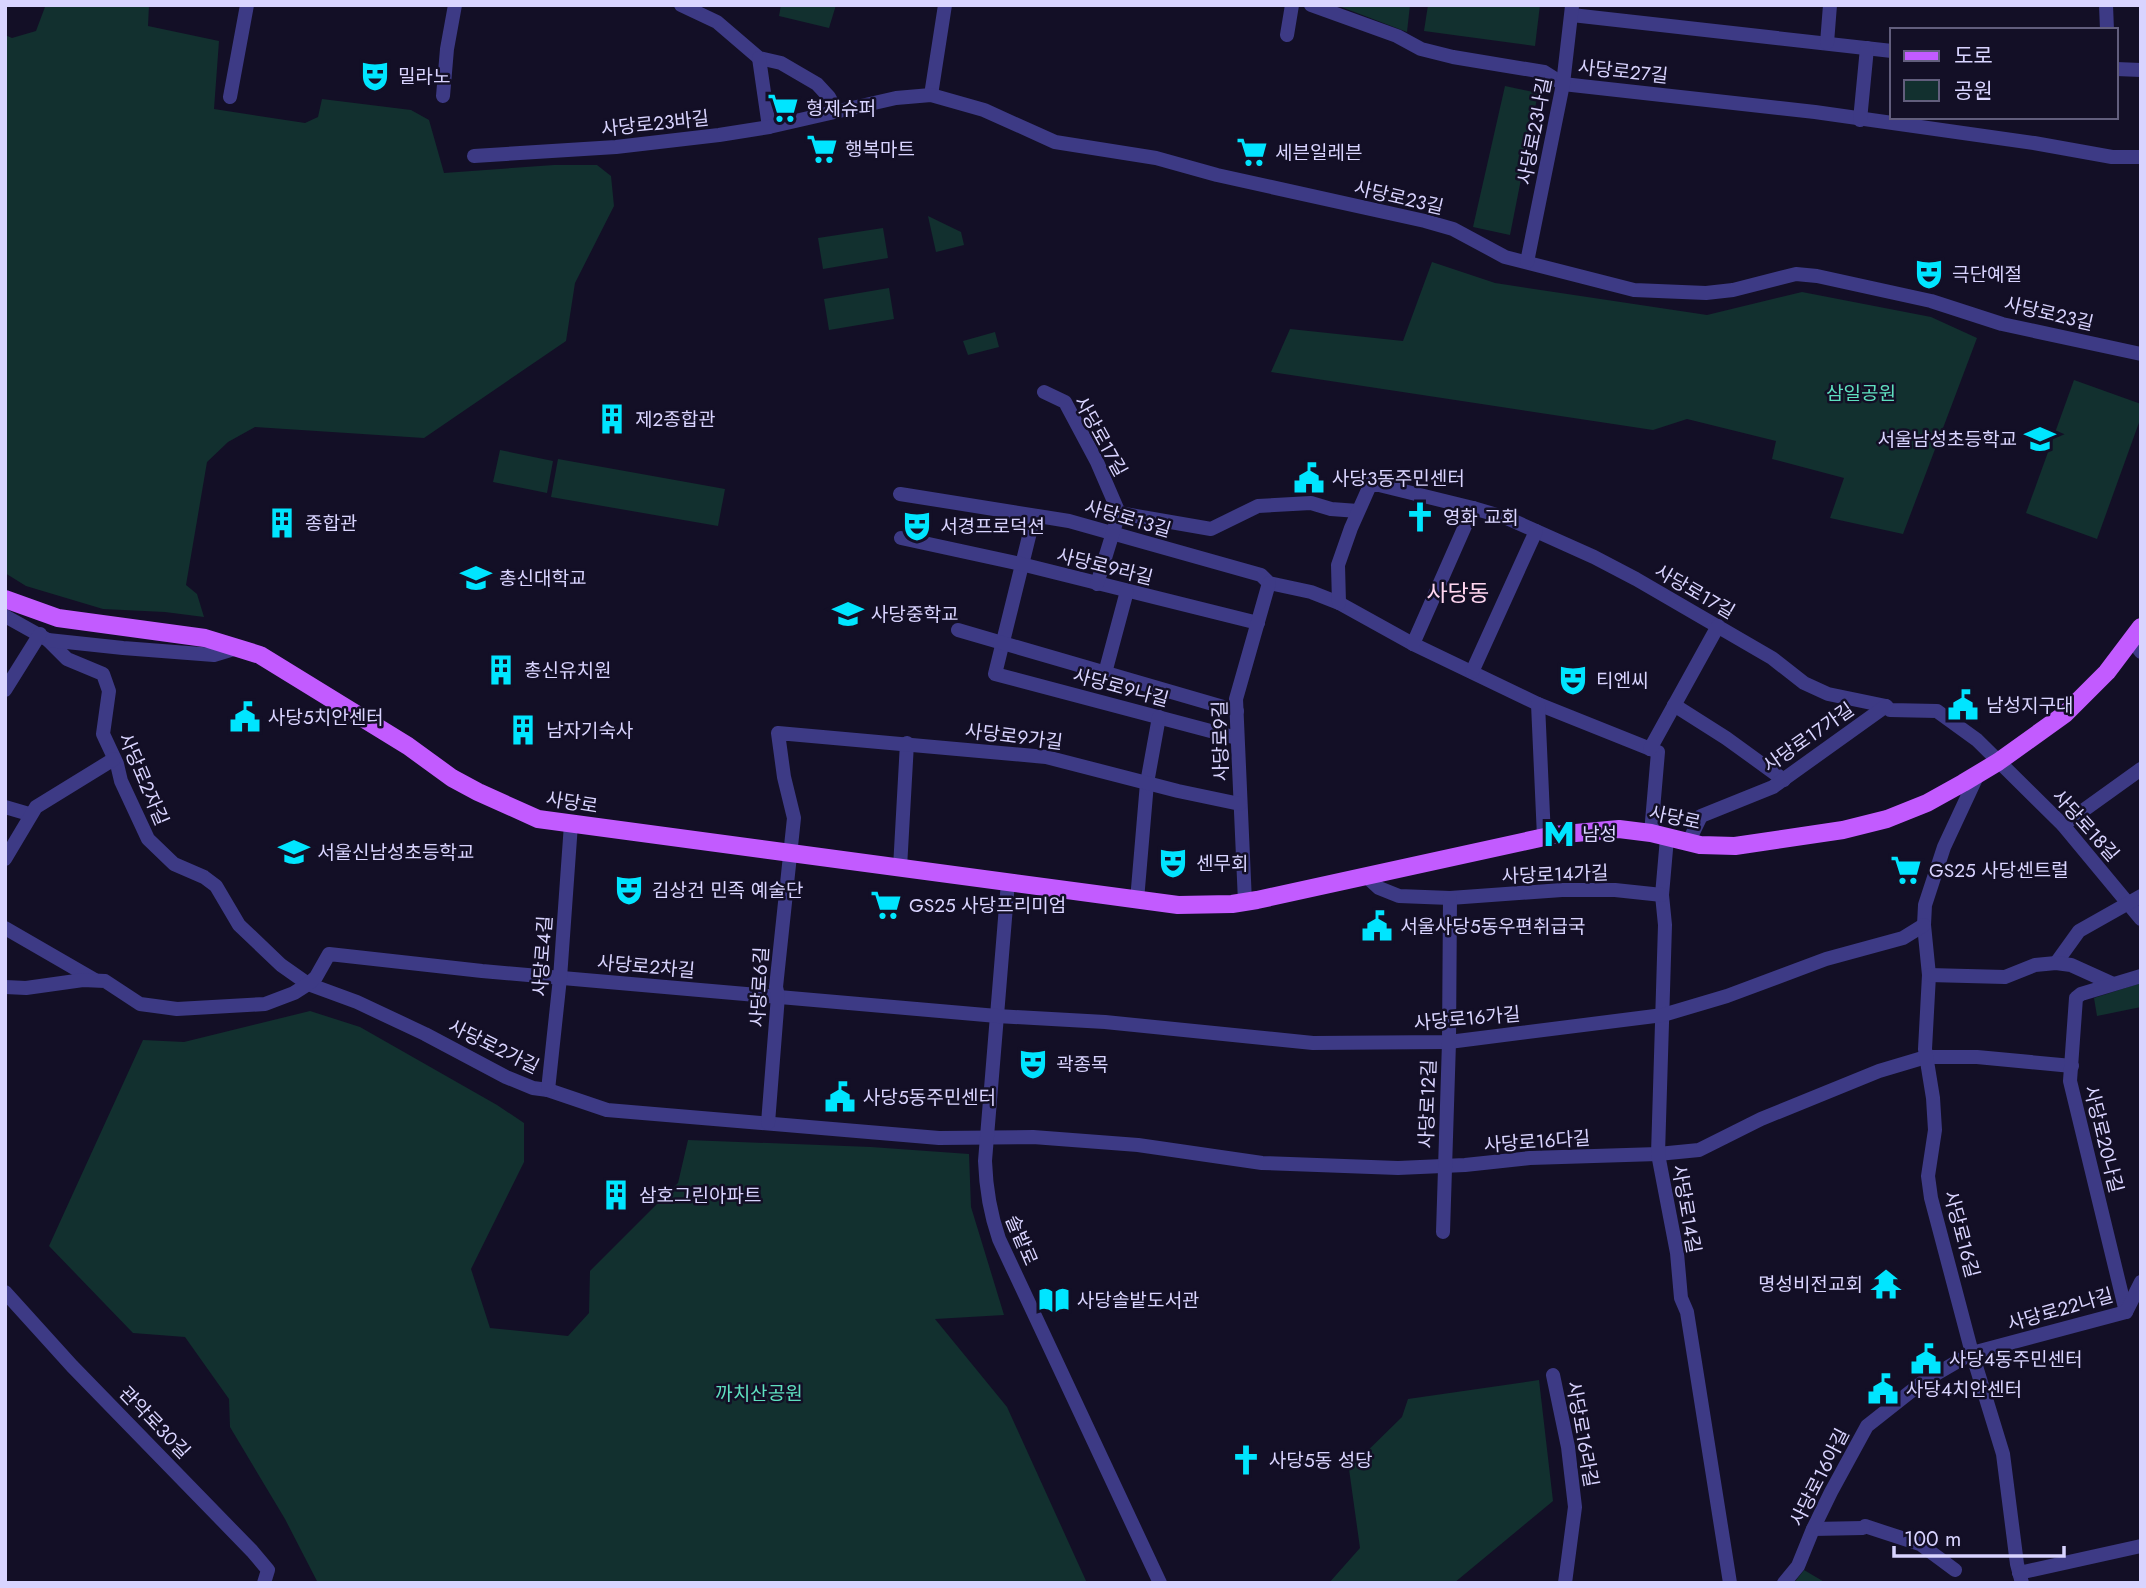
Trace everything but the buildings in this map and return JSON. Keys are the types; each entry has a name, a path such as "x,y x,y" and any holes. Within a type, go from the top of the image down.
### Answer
{"main road":[{"name":"사당로","path":"5,599 58,618 191,635 260,655 478,792 538,819 1137,900 1206,906 1245,902 1544,837 1603,829 1659,836 1688,843 1735,846 1843,830 1887,819 1927,803 1978,774 2065,714 2138,639"}],"street":[{"path":"230,97 247,5"},
{"path":"443,96 447,49 453,28 455,5"},
{"path":"681,5 717,22 759,58 781,63 817,84 829,97 837,112"},
{"path":"931,94 945,5"},
{"path":"1287,35 1292,5"},
{"name":"사당로27길","path":"1311,5 1397,36 1422,49 1453,57 1544,72 1563,84 1734,102 2034,143 2112,158 2141,157"},
{"path":"1827,43 1830,5"},
{"path":"2106,5 2107,28"},
{"path":"1572,10 1890,51"},
{"name":"사당로23나길","path":"1527,262 1563,84 1572,10"},
{"path":"1860,120 1867,48"},
{"path":"759,58 769,127"},
{"path":"2118,69 2141,70"},
{"name":"사당로23길","path":"837,112 896,98 931,94 984,110 1055,142 1156,158 1217,176 1452,229 1505,257 1634,290 1706,293 1796,274 1817,276 1931,301 2002,324 2141,354"},
{"name":"사당로23바길","path":"474,156 616,148 769,127 837,112"},
{"name":"사당로17길","path":"1044,392 1065,402 1097,461 1119,513"},
{"name":"사당로17길","path":"1361,506 1371,483 1473,508 1536,531 1594,557 1718,626 1772,658 1804,683 1828,694 1886,706 1890,710 1937,712 1977,740 1998,762"},
{"name":"사당로13길","path":"900,494 1069,521 1261,575 1269,583 1311,592 1339,603 1413,644 1538,704 1650,749"},
{"path":"1097,584 1119,513 1211,529 1258,506 1311,503 1331,509 1361,506 1338,565 1339,603"},
{"path":"1413,644 1473,508"},
{"path":"1003,643 1034,516"},
{"path":"1472,672 1536,531"},
{"name":"사당로9라길","path":"901,538 1021,564 1258,623"},
{"name":"사당로9길","path":"1245,902 1236,699 1269,583"},
{"path":"1105,673 1127,591"},
{"name":"사당로2자길","path":"5,616 44,637 67,659 103,674 109,691 103,734 148,839 174,864 204,877 216,886 239,925 281,965 308,984"},
{"path":"1659,836 1658,752 1650,749 1718,626"},
{"path":"957,630 1237,711"},
{"path":"5,691 44,637 123,648 214,655 237,648"},
{"name":"사당로9나길","path":"1003,643 995,674 1237,738"},
{"path":"1538,704 1544,837"},
{"path":"1674,705 1784,780"},
{"name":"사당로17가길","path":"1688,843 1701,816 1773,787 1886,706"},
{"path":"1137,900 1147,783 1159,718"},
{"name":"사당로9가길","path":"778,733 1046,757 1240,804"},
{"name":"사당로6길","path":"768,1124 778,996 776,987 794,818 784,777 778,733"},
{"path":"900,868 907,743"},
{"path":"5,859 29,814 36,807 114,759"},
{"name":"사당로18길","path":"1998,762 2135,899 2141,919"},
{"path":"2063,825 2141,769"},
{"name":"사당로16길","path":"1978,774 1944,847 1925,905 1924,925 1929,975 1926,1057 1935,1130 1928,1176 1931,1198 1972,1353 2003,1454 2020,1578"},
{"path":"5,807 29,814"},
{"name":"사당로4길","path":"548,1090 560,978 570,824"},
{"name":"사당로14길","path":"1659,836 1665,925 1658,1154 1677,1253 1681,1298 1687,1312 1730,1583"},
{"path":"1366,876 1379,888 1399,896 1450,898"},
{"name":"솔밭로","path":"1007,882 986,1139 986,1190 990,1215 1160,1583"},
{"name":"사당로14가길","path":"1450,898 1562,890 1615,890 1662,895"},
{"name":"사당로12길","path":"1443,1233 1450,898"},
{"path":"2056,963 2079,932 2135,899"},
{"name":"사당로16가길","path":"997,1016 1105,1022 1313,1043 1449,1042 1663,1015 1727,996 1826,959 1903,939 1924,925"},
{"path":"5,928 96,981"},
{"name":"사당로2차길","path":"308,984 329,954 560,978 997,1016"},
{"path":"1929,975 2005,977 2035,965 2056,963 2071,965 2113,984"},
{"name":"사당로20나길","path":"2126,1312 2070,1081 2076,999 2081,994 2141,976"},
{"path":"5,987 26,988 105,981 140,1004 177,1009 265,1004 294,993 308,984"},
{"name":"사당로2가길","path":"308,984 369,1007 506,1077 607,1110 939,1138 986,1139"},
{"name":"사당로16다길","path":"986,1139 1033,1137 1138,1145 1262,1163 1398,1168 1530,1158 1658,1154 1699,1150 1761,1119 1879,1072 1926,1057 1976,1057 2072,1066"},
{"name":"사당로22나길","path":"1972,1353 2126,1312 2141,1282"},
{"name":"관악로30길","path":"5,1292 72,1366 252,1551 268,1570 264,1583"},
{"name":"사당로16아길","path":"1784,1583 1798,1566 1813,1529 1867,1426 1924,1381 1972,1353"},
{"name":"사당로16라길","path":"1553,1375 1568,1447 1575,1507 1565,1583"},
{"path":"1813,1529 1864,1527 1920,1544 1955,1570"},
{"path":"2020,1578 2141,1546"}],"green space":[{"path":"149,5 148,26 219,41 214,109 305,123 318,117 322,99 411,110 429,120 444,173 554,165 597,165 611,176 614,206 575,283 566,341 424,438 255,427 228,442 207,462 186,585 197,594 204,617 103,609 26,586 5,573 5,35 12,38 36,31 45,7"},
{"path":"781,5 836,5 829,28 779,16"},
{"path":"1336,5 1410,5 1407,32"},
{"path":"1428,5 1540,5 1535,46 1424,31"},
{"path":"1505,86 1538,93 1510,235 1473,227"},
{"path":"928,216 961,232 964,245 936,252"},
{"path":"883,228 888,258 823,269 818,238"},
{"name":"삼일공원","path":"1432,262 1495,283 1707,315 1802,292 1931,317 1977,338 1903,534 1830,518 1844,478 1772,459 1776,441 1687,419 1653,430 1271,372 1290,329 1403,341"},
{"path":"889,288 894,319 829,330 824,299"},
{"path":"995,332 999,347 968,355 963,341"},
{"path":"2074,380 2141,404 2141,417 2097,539 2026,513"},
{"path":"500,450 553,461 547,493 493,482"},
{"path":"558,459 725,489 718,526 551,497"},
{"path":"2141,983 2141,1007 2097,1016 2094,998"},
{"name":"까치산공원","path":"310,1011 360,1027 524,1123 524,1162 471,1269 490,1328 568,1336 589,1313 590,1271 678,1183 688,1140 871,1147 969,1154 971,1207 1004,1315 935,1319 1007,1407 1087,1583 318,1583 285,1519 230,1427 229,1399 185,1337 133,1333 49,1246 143,1040 184,1042"},
{"path":"1539,1380 1553,1501 1454,1583 1329,1583 1360,1548 1349,1469 1402,1417 1408,1399"},
{"path":"1804,1570 1826,1583 1794,1583"}],"place":[{"name":"밀라노","path":"375,76"},
{"name":"형제슈퍼","path":"783,108"},
{"name":"행복마트","path":"822,149"},
{"name":"세븐일레븐","path":"1252,152"},
{"name":"극단예절","path":"1929,274"},
{"name":"제2종합관","path":"612,419"},
{"name":"서울남성초등학교","path":"2040,439"},
{"name":"사당3동주민센터","path":"1309,478"},
{"name":"영화 교회","path":"1420,517"},
{"name":"종합관","path":"282,523"},
{"name":"서경프로덕션","path":"917,526"},
{"name":"총신대학교","path":"476,578"},
{"name":"사당중학교","path":"848,614"},
{"name":"총신유치원","path":"501,670"},
{"name":"티엔씨","path":"1573,680"},
{"name":"남성지구대","path":"1963,705"},
{"name":"사당5치안센터","path":"245,717"},
{"name":"남자기숙사","path":"523,730"},
{"name":"남성","path":"1559,834"},
{"name":"서울신남성초등학교","path":"294,852"},
{"name":"센무회","path":"1173,863"},
{"name":"GS25 사당센트럴","path":"1906,870"},
{"name":"김상건 민족 예술단","path":"629,890"},
{"name":"GS25 사당프리미엄","path":"886,905"},
{"name":"서울사당5동우편취급국","path":"1377,926"},
{"name":"곽종목","path":"1033,1064"},
{"name":"사당5동주민센터","path":"840,1097"},
{"name":"삼호그린아파트","path":"616,1195"},
{"name":"명성비전교회","path":"1886,1284"},
{"name":"사당솔밭도서관","path":"1054,1300"},
{"name":"사당4동주민센터","path":"1926,1359"},
{"name":"사당4치안센터","path":"1883,1389"},
{"name":"사당5동 성당","path":"1246,1460"}],"district":[{"name":"사당동","path":"1458,593"}]}
